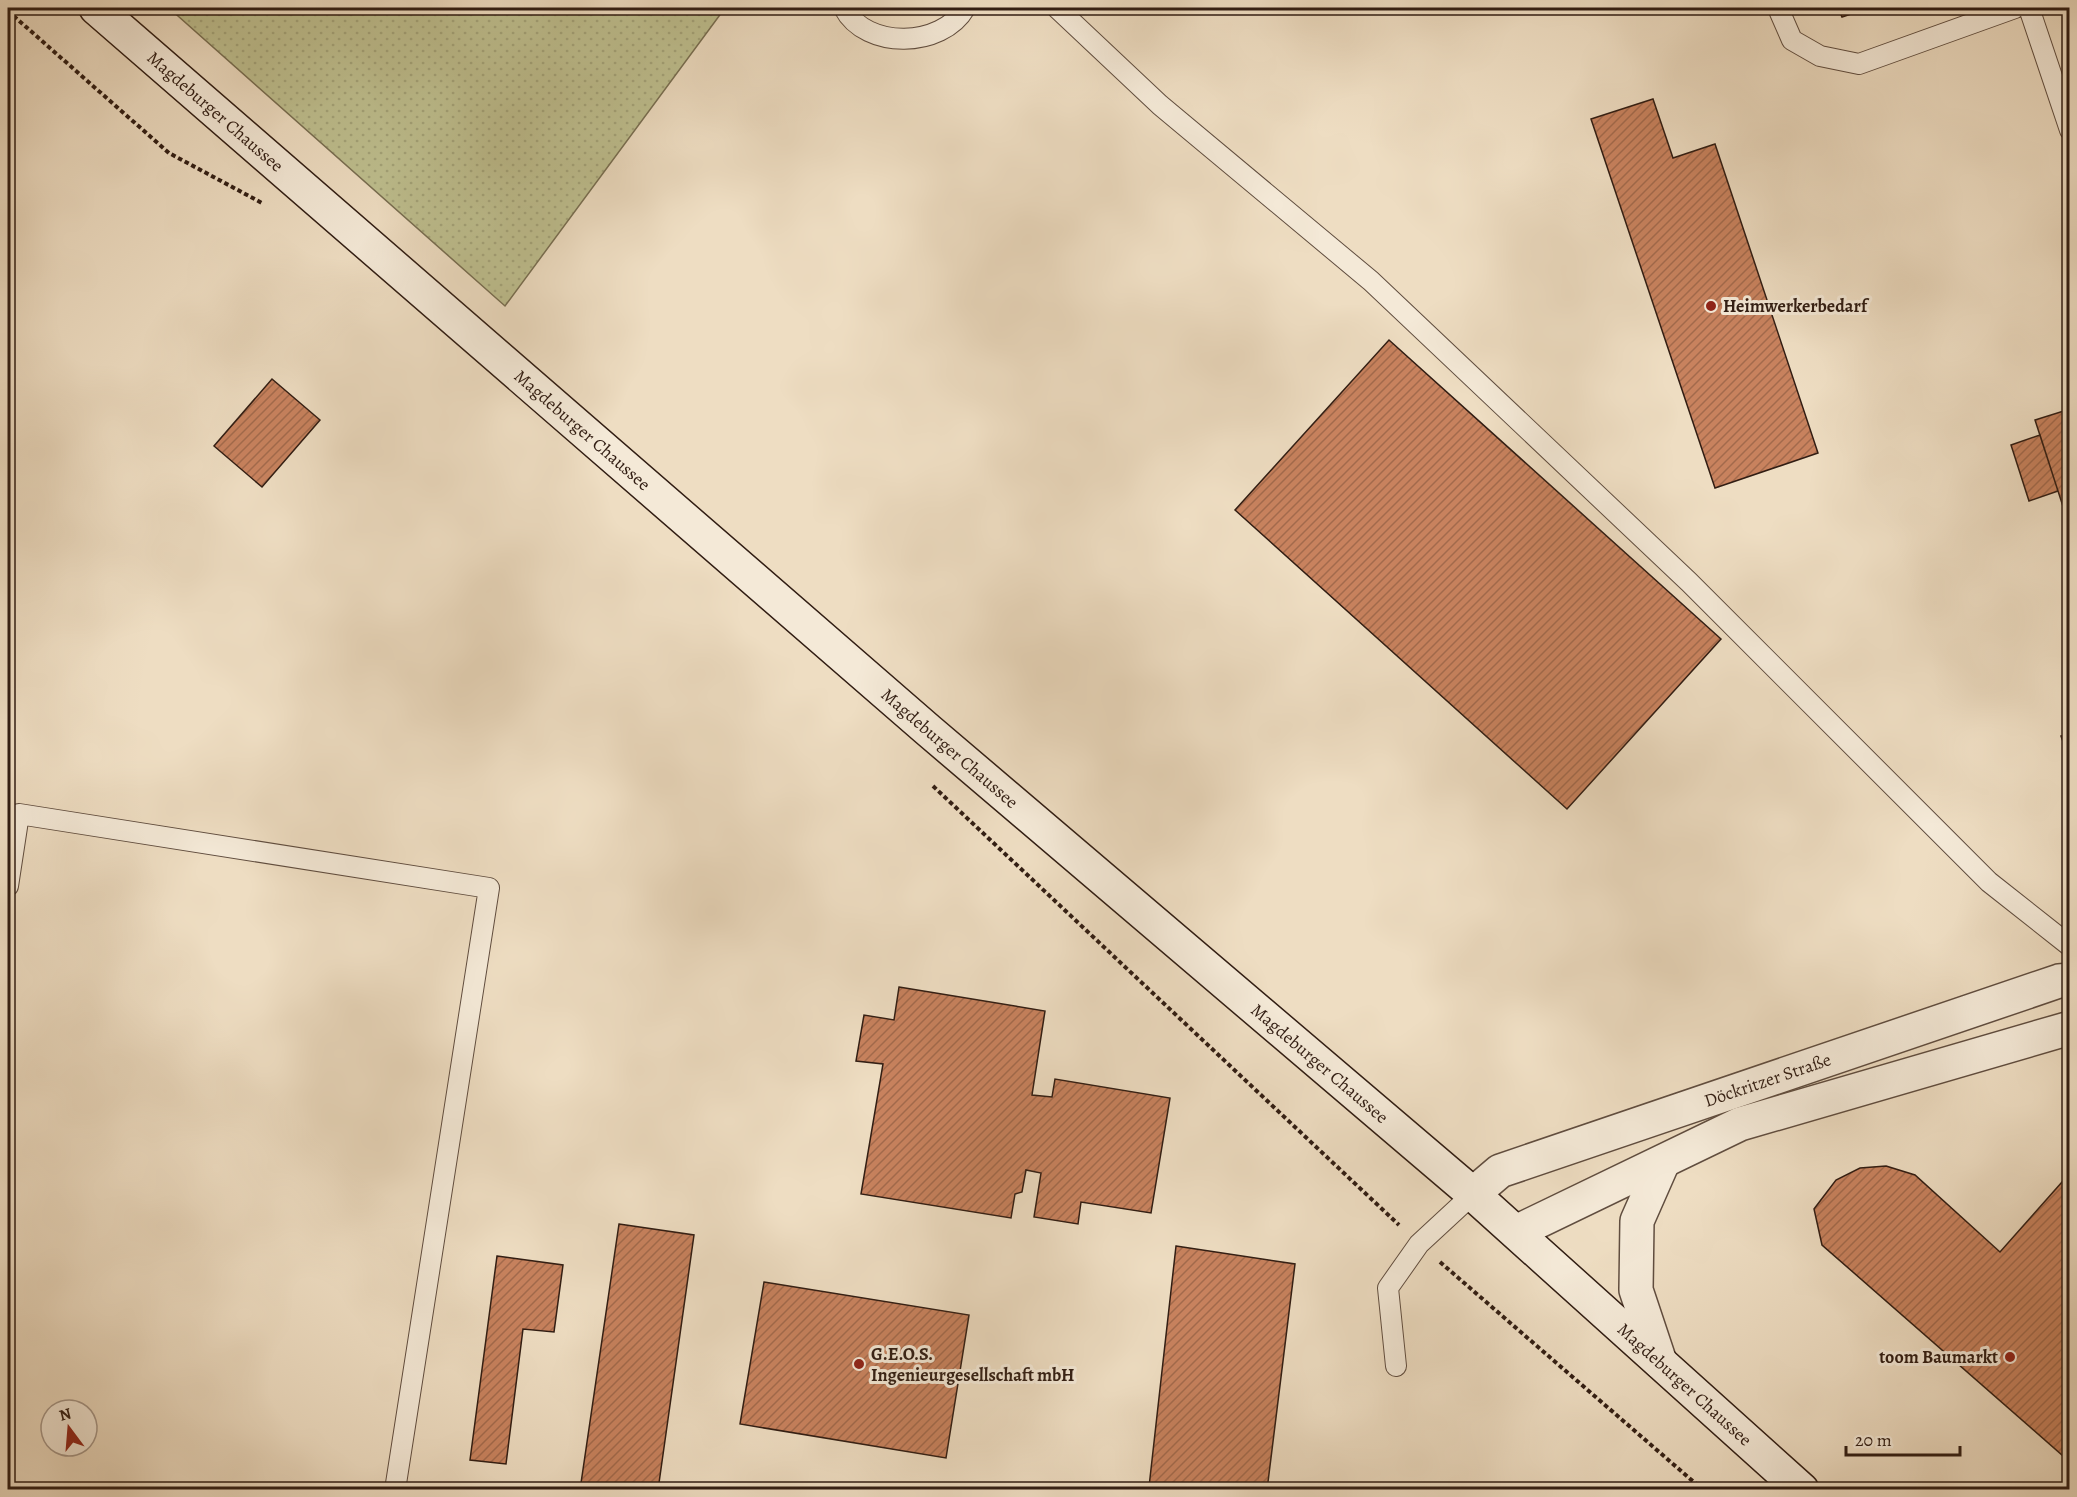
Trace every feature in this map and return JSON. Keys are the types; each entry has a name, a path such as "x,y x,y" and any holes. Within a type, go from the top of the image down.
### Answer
{"main road":[{"name":"Magdeburger Chaussee","path":"96,8 910,714 1473,1194 1802,1490"},
{"name":"Döckritzer Straße","path":"1473,1194 1500,1171 2059,981 2070,980"},
{"name":"Döckritzer Straße","path":"1516,1232 1740,1124 2070,1028"},
{"path":"1660,1362 1636,1290 1637,1221 1663,1162"}],"lane":[{"path":"844,8 848,15 869,31 901,40 927,36 944,29 965,8"},
{"path":"1057,8 1160,105 1371,281 1689,582 1989,882 2070,946"},
{"path":"1778,8 1792,40 1820,56 1859,64 2015,8"},
{"path":"2029,8 2070,130"},
{"path":"8,886 19,814 489,888 395,1490"},
{"path":"1396,1366 1388,1288 1419,1244 1473,1194"}],"path":[{"path":"930,783 1419,1244 1703,1490"}],"green space":[{"path":"169,8 725,8 505,306"}],"building":[{"path":"1838,8 1869,8 1842,17"},
{"name":"Heimwerkerbedarf","path":"1653,99 1673,158 1715,144 1818,453 1715,488 1591,119"},
{"path":"1389,340 1721,639 1567,809 1235,510"},
{"path":"272,379 320,420 262,487 214,446"},
{"path":"2070,409 2070,528 2035,420"},
{"path":"2040,435 2058,491 2029,501 2011,445"},
{"path":"2070,734 2070,761 2061,736"},
{"path":"899,987 1045,1011 1032,1095 1052,1097 1055,1079 1170,1098 1151,1213 1081,1202 1078,1224 1034,1217 1041,1173 1026,1170 1022,1192 1015,1194 1011,1218 861,1194 883,1064 856,1061 864,1015 894,1020"},
{"name":"toom Baumarkt","path":"1886,1166 1915,1175 2000,1252 2070,1173 2070,1462 1822,1245 1814,1209 1836,1180 1860,1168"},
{"path":"619,1224 694,1235 658,1490 580,1490"},
{"path":"1176,1246 1295,1264 1267,1490 1149,1487"},
{"path":"497,1256 563,1265 554,1332 523,1329 506,1464 470,1460"},
{"path":"764,1282 969,1315 946,1458 740,1424"},
{"path":"1149,1487 1235,1490 1149,1490"}],"place":[{"name":"Heimwerkerbedarf","path":"1711,306"},
{"name":"toom Baumarkt","path":"2010,1357"},
{"name":"G.E.O.S. Ingenieurgesellschaft mbH","path":"859,1364"}]}
